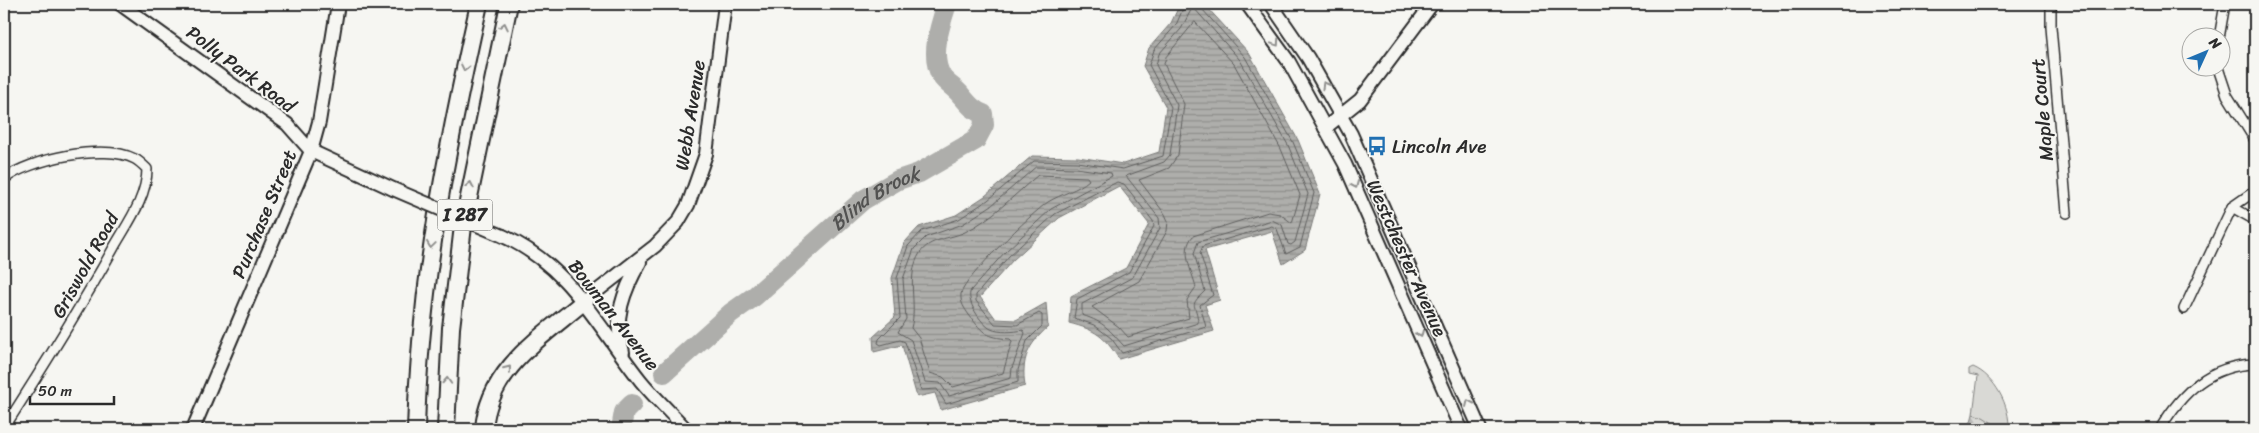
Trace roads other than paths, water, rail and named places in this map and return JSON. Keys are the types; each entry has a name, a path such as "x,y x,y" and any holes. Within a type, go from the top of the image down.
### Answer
{"highway":[{"name":"I 287","path":"416,429 421,325 431,242 441,180 479,4"},
{"name":"I 287","path":"446,429 450,335 464,219 509,4"},
{"path":"484,429 489,402 500,379 509,367 583,302"}],"main road":[{"name":"Polly Park Road","path":"120,4 287,124 311,151"},
{"name":"Purchase Street","path":"193,429 311,151 319,122 338,4"},
{"name":"Webb Avenue","path":"583,302 642,257 678,222 695,190 706,154 725,4"},
{"name":"Westchester Avenue","path":"1248,4 1289,62 1346,164 1462,429"},
{"name":"Westchester Avenue","path":"1271,4 1308,58 1341,115 1369,171 1480,429"},
{"path":"1325,128 1360,100 1432,4"},
{"name":"Bowman Avenue","path":"311,151 503,236 542,258 557,271 583,302 642,382 686,429"},
{"path":"626,362 619,341 621,302 626,286 642,257"}],"street":[{"name":"Maple Court","path":"2051,4 2051,27 2067,213"},
{"path":"2221,28 2225,4"},
{"path":"2221,78 2227,96 2255,140"},
{"name":"Griswold Road","path":"4,180 44,160 86,153 118,154 136,159 147,169 147,184 75,318 4,428"},
{"path":"2184,309 2232,207 2255,191"},
{"path":"2232,207 2255,220"},
{"path":"2160,429 2178,404 2212,373 2237,365 2255,364"}],"water":[{"path":"1180,4 1204,4 1249,53 1298,140 1320,194 1305,250 1283,264 1272,231 1205,250 1220,300 1205,305 1214,331 1119,359 1104,339 1093,331 1069,323 1071,296 1126,268 1149,224 1119,186 1059,218 1013,260 980,297 996,319 1016,320 1046,303 1048,327 1035,340 1025,360 1025,386 941,410 935,393 917,397 902,345 874,352 873,337 895,317 892,278 904,243 919,227 956,215 985,196 1032,156 1078,157 1123,164 1159,152 1166,107 1143,66 1149,48 1171,23"}],"waterway":[{"name":"Blind Brook","path":"664,373 731,313 755,296 863,200 898,180 919,173 976,140 984,125 983,114 973,108 946,82 938,69 936,60 937,41 947,4"},
{"name":"Blind Brook","path":"621,429 624,412 632,404"}],"place":[{"name":"Lincoln Ave","path":"1377,146"}]}
